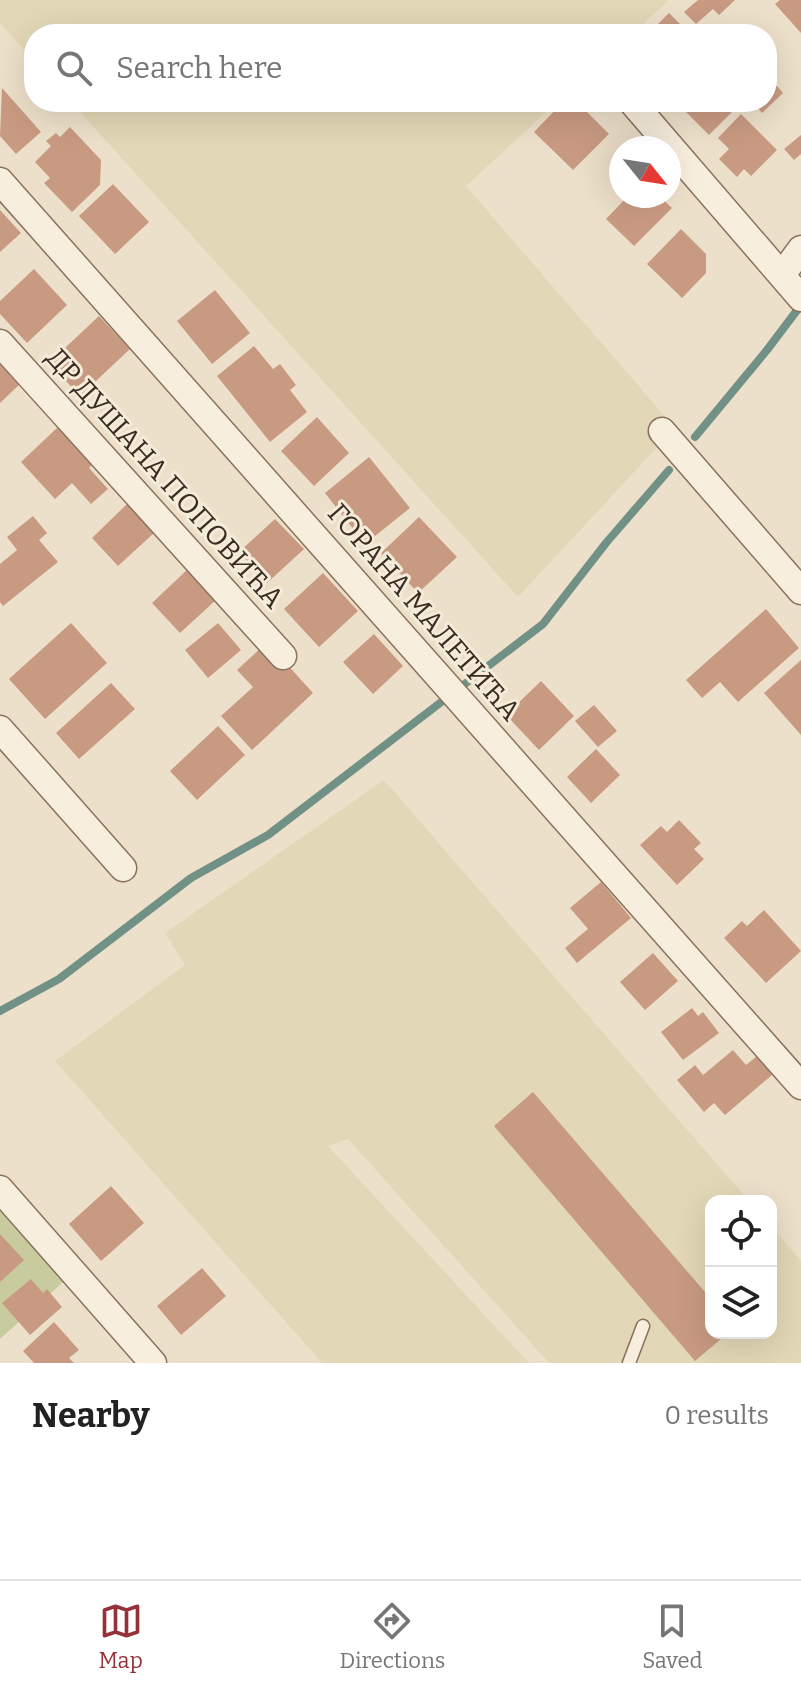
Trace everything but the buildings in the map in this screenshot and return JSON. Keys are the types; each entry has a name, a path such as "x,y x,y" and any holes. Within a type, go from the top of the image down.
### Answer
{"street":[{"path":"641,112 801,298"},
{"name":"ГОРАНА МАЛЕТИЋА","path":"0,181 801,1086"},
{"path":"782,275 801,249"},
{"name":"ДР ДУШАНА ПОПОВИЋА","path":"0,343 283,656"},
{"path":"662,431 801,591"},
{"path":"0,729 123,868"},
{"path":"0,1189 153,1363"}],"lane":[{"path":"629,1363 643,1326"}],"shaded area":[{"path":"0,0 669,0 643,24 24,24 24,50 0,23"},
{"path":"80,112 546,112 466,186 675,428 518,597"},
{"path":"384,780 744,1195 705,1195 705,1339 777,1339 777,1233 801,1261 801,1363 549,1363 348,1139 328,1146 529,1363 322,1363 55,1061 185,965 165,933"}],"green space":[{"path":"0,1189 73,1273 0,1339"}],"waterway":[{"path":"695,437 801,305"},
{"path":"0,1011 59,979 191,878 268,835 543,624 606,543 669,470"}]}
